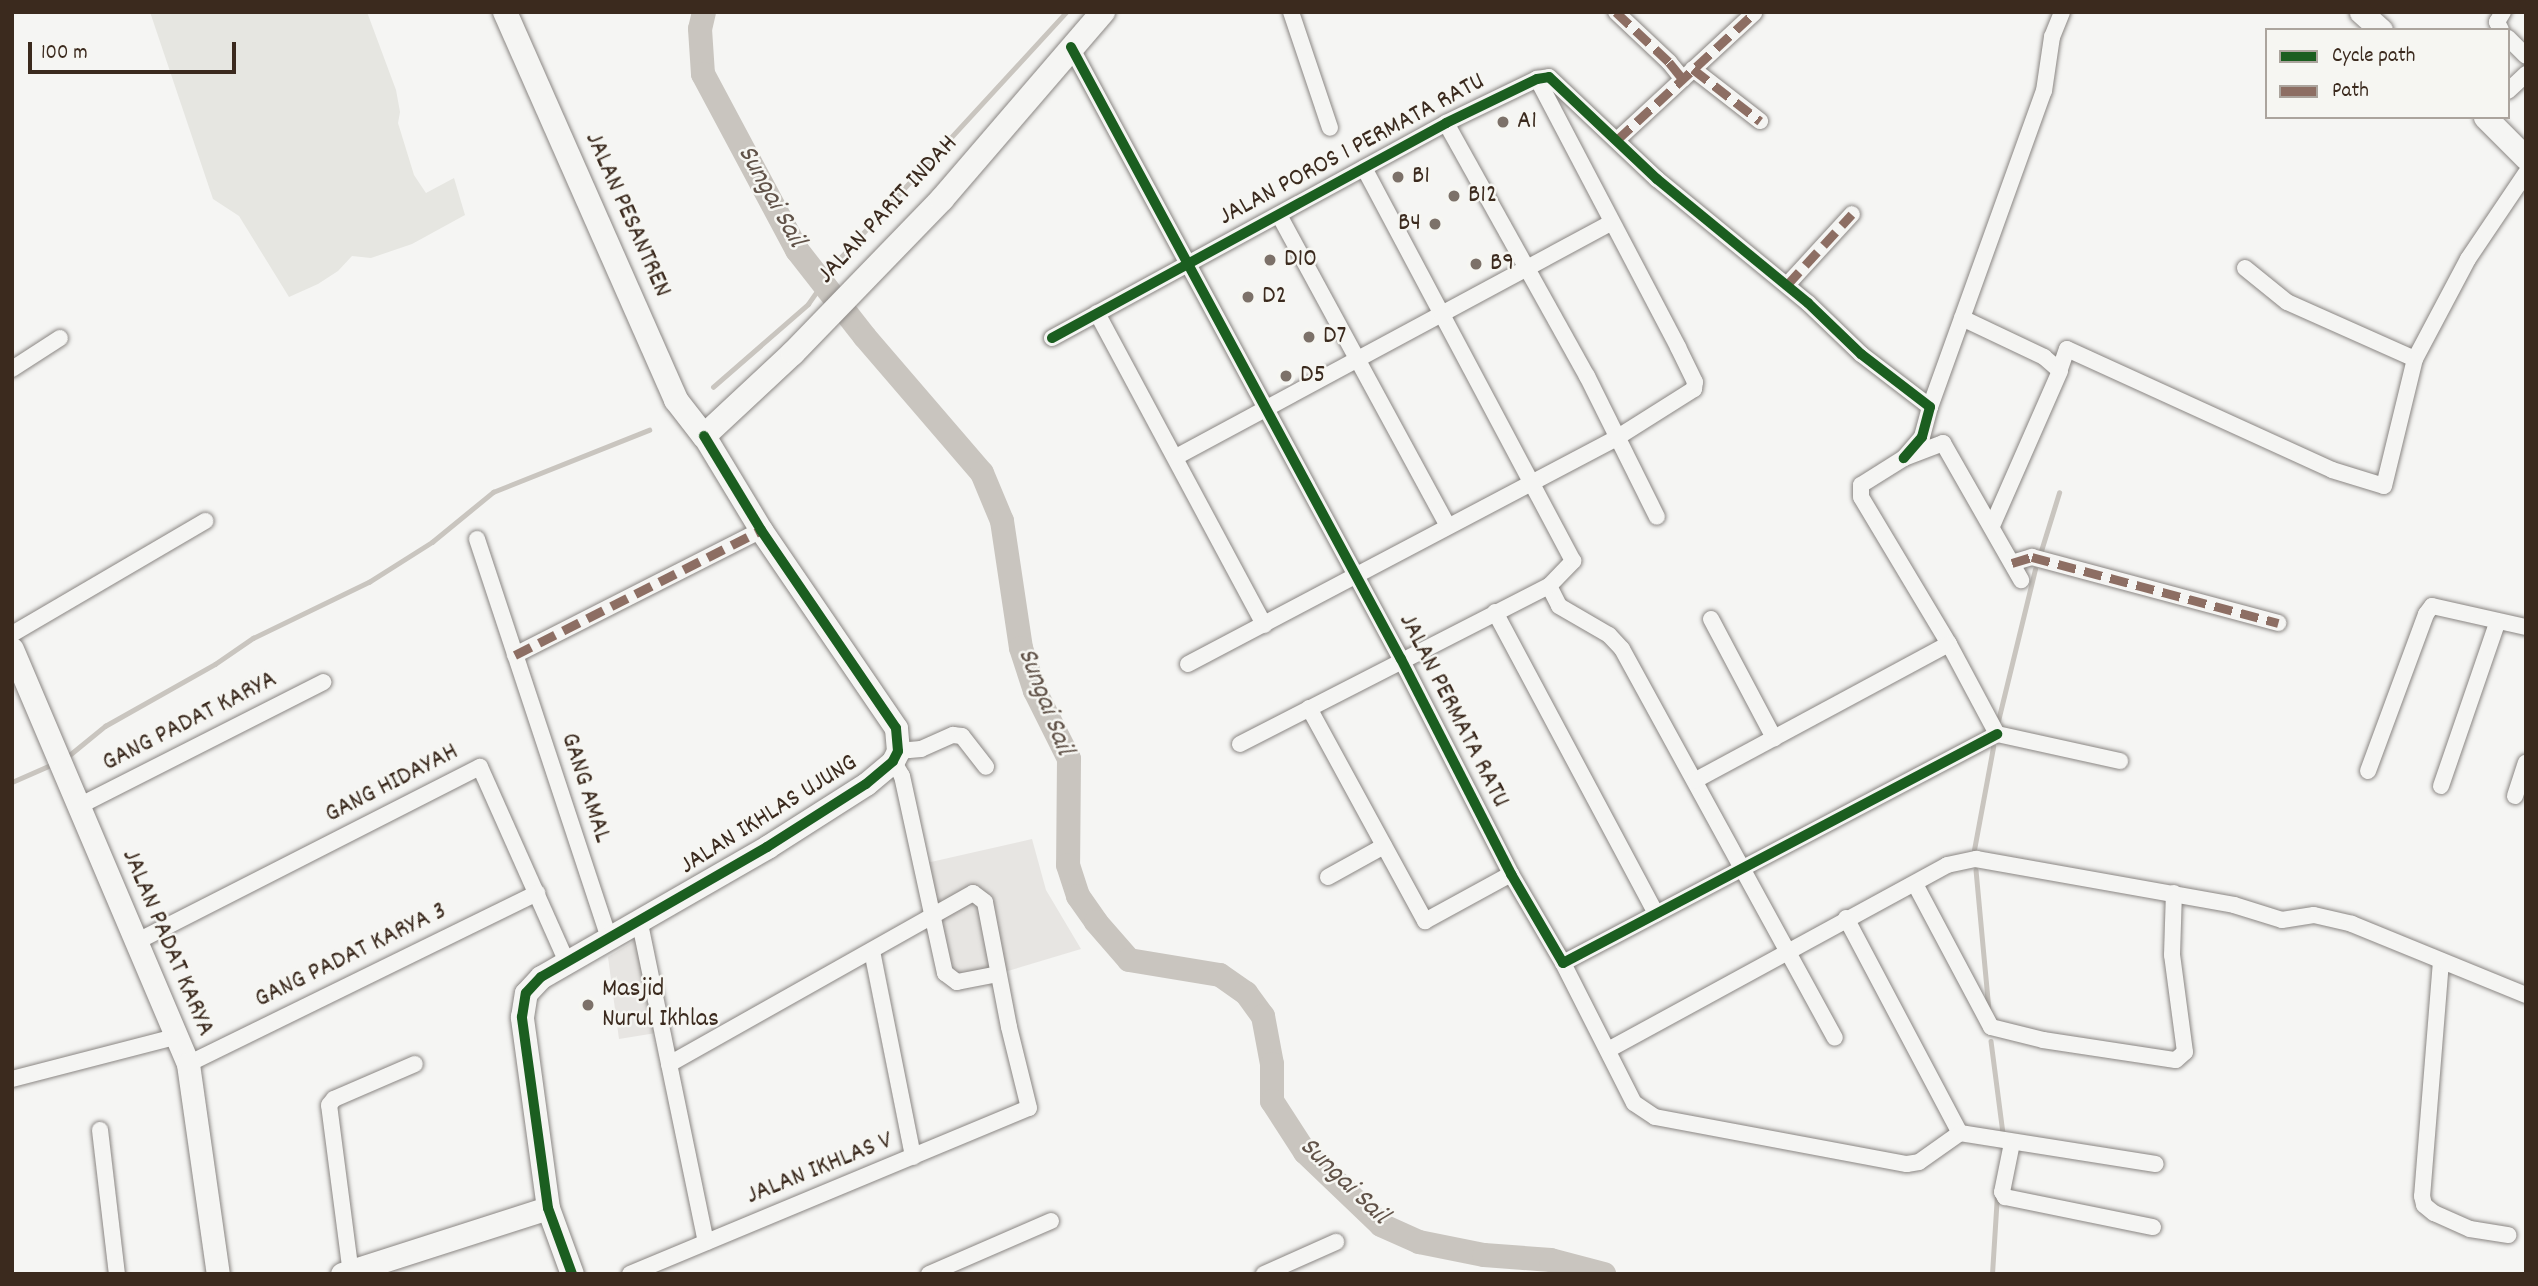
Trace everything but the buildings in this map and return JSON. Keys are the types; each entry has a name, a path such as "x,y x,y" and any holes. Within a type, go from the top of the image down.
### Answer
{"main road":[{"name":"JALAN PESANTREN","path":"505,12 676,400 704,436"},
{"name":"JALAN PARIT INDAH","path":"704,436 793,353 942,199 1102,12"}],"street":[{"path":"1290,12 1330,128"},
{"path":"1616,12 1669,62 1760,121"},
{"path":"1904,458 1923,437 1930,407 2044,91 2052,37 2062,12"},
{"path":"2361,12 2379,28"},
{"path":"2500,28 2497,22 2503,12"},
{"path":"1617,140 1754,13"},
{"path":"2510,40 2526,56"},
{"name":"JALAN PERMATA RATU","path":"1071,47 1401,659 1511,874 1563,962 1634,1103 1655,1117 1907,1164 1920,1162 1960,1133"},
{"path":"2510,89 2526,74"},
{"path":"1188,664 1530,481 1618,437 1696,387 1537,79 1549,77 1657,179 1787,285 1861,354 1930,407"},
{"name":"JALAN POROS 1 PERMATA RATU","path":"1052,338 1446,123 1537,79"},
{"path":"2487,119 2526,158"},
{"path":"1446,123 1618,437 1657,517"},
{"path":"1240,744 1401,659 1549,586 1573,561 1364,168"},
{"path":"1992,526 2067,349 2332,470 2384,485 2415,359 2468,259 2526,173"},
{"path":"1787,285 1852,214"},
{"path":"1279,215 1447,525"},
{"path":"1176,457 1611,223"},
{"path":"2245,268 2287,302 2415,359"},
{"path":"1097,313 1265,625"},
{"path":"1962,318 2044,357 2060,369"},
{"path":"12,369 60,338"},
{"path":"669,1064 934,917 973,892 985,902 998,974 957,982 949,979 945,973 934,917 896,756 896,728 761,530 704,436"},
{"path":"1997,734 1949,644 1859,492 1864,481 1904,458 1943,443 2021,580"},
{"path":"12,634 205,521"},
{"path":"514,655 761,530"},
{"name":"GANG AMAL","path":"477,539 609,937"},
{"path":"2012,563 2032,557 2278,623"},
{"path":"1549,586 1559,606 1609,635 1622,649 1835,1038"},
{"path":"2368,771 2429,610 2440,606 2497,623 2526,627"},
{"path":"1495,612 1656,914"},
{"path":"1711,620 1774,738"},
{"path":"2441,786 2497,623"},
{"path":"1696,780 1949,644"},
{"name":"JALAN PADAT KARYA","path":"12,649 188,1064 218,1274"},
{"name":"GANG PADAT KARYA","path":"79,806 323,682"},
{"path":"1309,708 1424,921 1511,874"},
{"path":"1563,962 1997,734 2120,761"},
{"path":"896,756 953,735 962,736 986,767"},
{"name":"JALAN IKHLAS UJUNG","path":"572,1274 548,1208 522,1008 526,993 567,962 767,846 866,784 896,756"},
{"path":"2515,796 2526,762"},
{"name":"GANG HIDAYAH","path":"135,942 480,767 567,962"},
{"path":"1328,877 1384,846"},
{"path":"1608,1050 1947,865 1976,859 2174,893 2234,905 2282,920 2314,915 2352,924 2526,995"},
{"path":"1915,884 1992,1027 2043,1040 2171,1059 2180,1058 2185,1052 2172,956 2174,893"},
{"name":"GANG PADAT KARYA 3","path":"188,1064 537,893"},
{"path":"1846,918 1960,1133 2156,1164"},
{"path":"639,919 706,1242"},
{"path":"872,951 913,1157"},
{"path":"2441,961 2422,1196 2424,1205 2434,1213 2470,1228 2509,1235"},
{"name":"JALAN IKHLAS V","path":"630,1274 1030,1108 998,974"},
{"path":"12,1079 178,1036"},
{"path":"415,1064 334,1099 329,1105 347,1273 548,1208"},
{"path":"100,1130 117,1274"},
{"path":"2012,1143 2002,1192 2006,1197 2153,1227"},
{"path":"929,1274 1051,1221"},
{"path":"1264,1274 1336,1242"}],"shaded area":[{"path":"150,12 367,12 396,90 400,112 398,123 414,175 426,193 454,178 465,215 412,244 371,258 352,256 338,271 318,284 289,297 239,216 213,199"},
{"path":"1032,839 1046,890 1081,949 998,974 949,979 922,864"},
{"path":"639,938 656,1033 619,1039 608,957"}],"waterway":[{"name":"Sungai Sail","path":"704,12 700,29 703,74 797,250 865,337 982,473 1002,521 1021,648 1035,691 1069,759 1068,865 1078,896 1096,922 1129,960 1220,975 1246,993 1263,1016 1272,1064 1272,1101 1305,1152 1381,1225 1419,1242 1484,1255 1551,1260 1604,1274"},
{"path":"713,387 808,304 841,257 1066,12"},
{"path":"67,757 105,726 215,664 253,638 369,582 432,542 493,492 649,430"},
{"path":"2041,551 2059,493"},
{"path":"1998,721 2035,569"},
{"path":"1974,850 1993,747"},
{"path":"12,782 53,764"},
{"path":"1976,870 1989,1010"},
{"path":"1991,1041 2003,1134"},
{"path":"1992,1274 1997,1194"}],"marked path":[{"path":"1616,12 1669,62 1683,79"},
{"path":"1617,140 1754,13"},
{"path":"1693,69 1760,121"},
{"path":"1787,285 1852,214"},
{"path":"515,655 761,530"},
{"path":"2012,563 2032,557 2278,623"}],"cycle path":[{"path":"1071,47 1401,659 1511,874 1563,963 1997,734"},
{"path":"1052,338 1446,123 1537,79 1549,77 1657,179 1808,303 1861,354 1930,407 1922,437 1904,458"},
{"path":"572,1274 548,1208 522,1017 526,993 541,977 767,847 866,784 893,761 898,751 896,728 761,530 704,436"}],"place":[{"name":"A1","path":"1503,122"},
{"name":"B1","path":"1398,177"},
{"name":"B12","path":"1454,196"},
{"name":"B4","path":"1435,224"},
{"name":"D10","path":"1270,260"},
{"name":"B9","path":"1476,264"},
{"name":"D2","path":"1248,297"},
{"name":"D7","path":"1309,337"},
{"name":"D5","path":"1286,376"},
{"name":"Masjid Nurul Ikhlas","path":"588,1005"}]}
